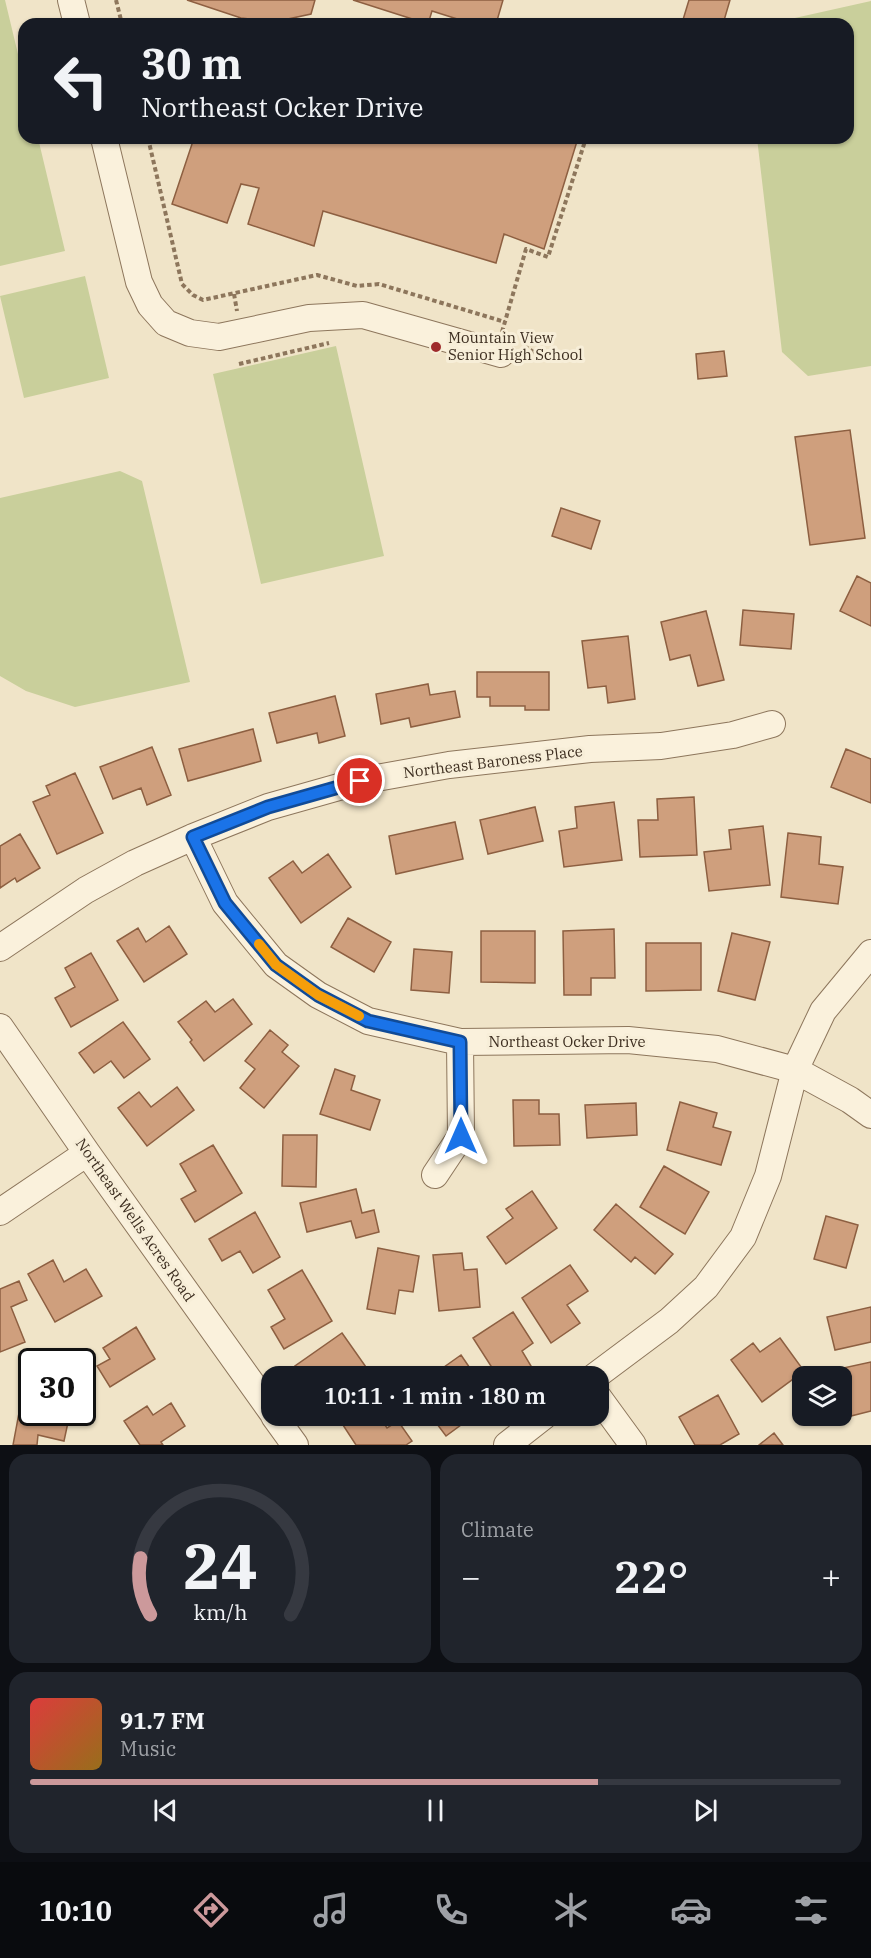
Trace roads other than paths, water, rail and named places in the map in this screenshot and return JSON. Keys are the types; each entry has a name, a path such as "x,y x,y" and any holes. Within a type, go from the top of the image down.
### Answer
{"street":[{"path":"71,0 76,18"},
{"path":"105,144 139,282 150,305 166,323 190,333 219,337 309,318 363,315 508,346"},
{"name":"Northeast Baroness Place","path":"0,948 86,890 135,863 268,807 360,781 449,765 590,749 661,746 734,735 771,724"},
{"name":"Northeast Ocker Drive","path":"193,837 225,903 276,965 318,995 368,1021 460,1042 628,1040 717,1049 795,1070 850,1100 871,1115"},
{"path":"609,1366 669,1321 706,1287 743,1237 768,1176 795,1070 823,1011 871,953"},
{"name":"Northeast Wells Acres Road","path":"0,1027 261,1397"},
{"path":"435,1175 461,1136 460,1042"},
{"path":"0,1212 87,1153"},
{"path":"609,1412 633,1445"},
{"path":"281,1426 295,1445"},
{"path":"507,1445 531,1426"}],"place":[{"name":"Mountain View Senior High School","path":"436,347"}]}
